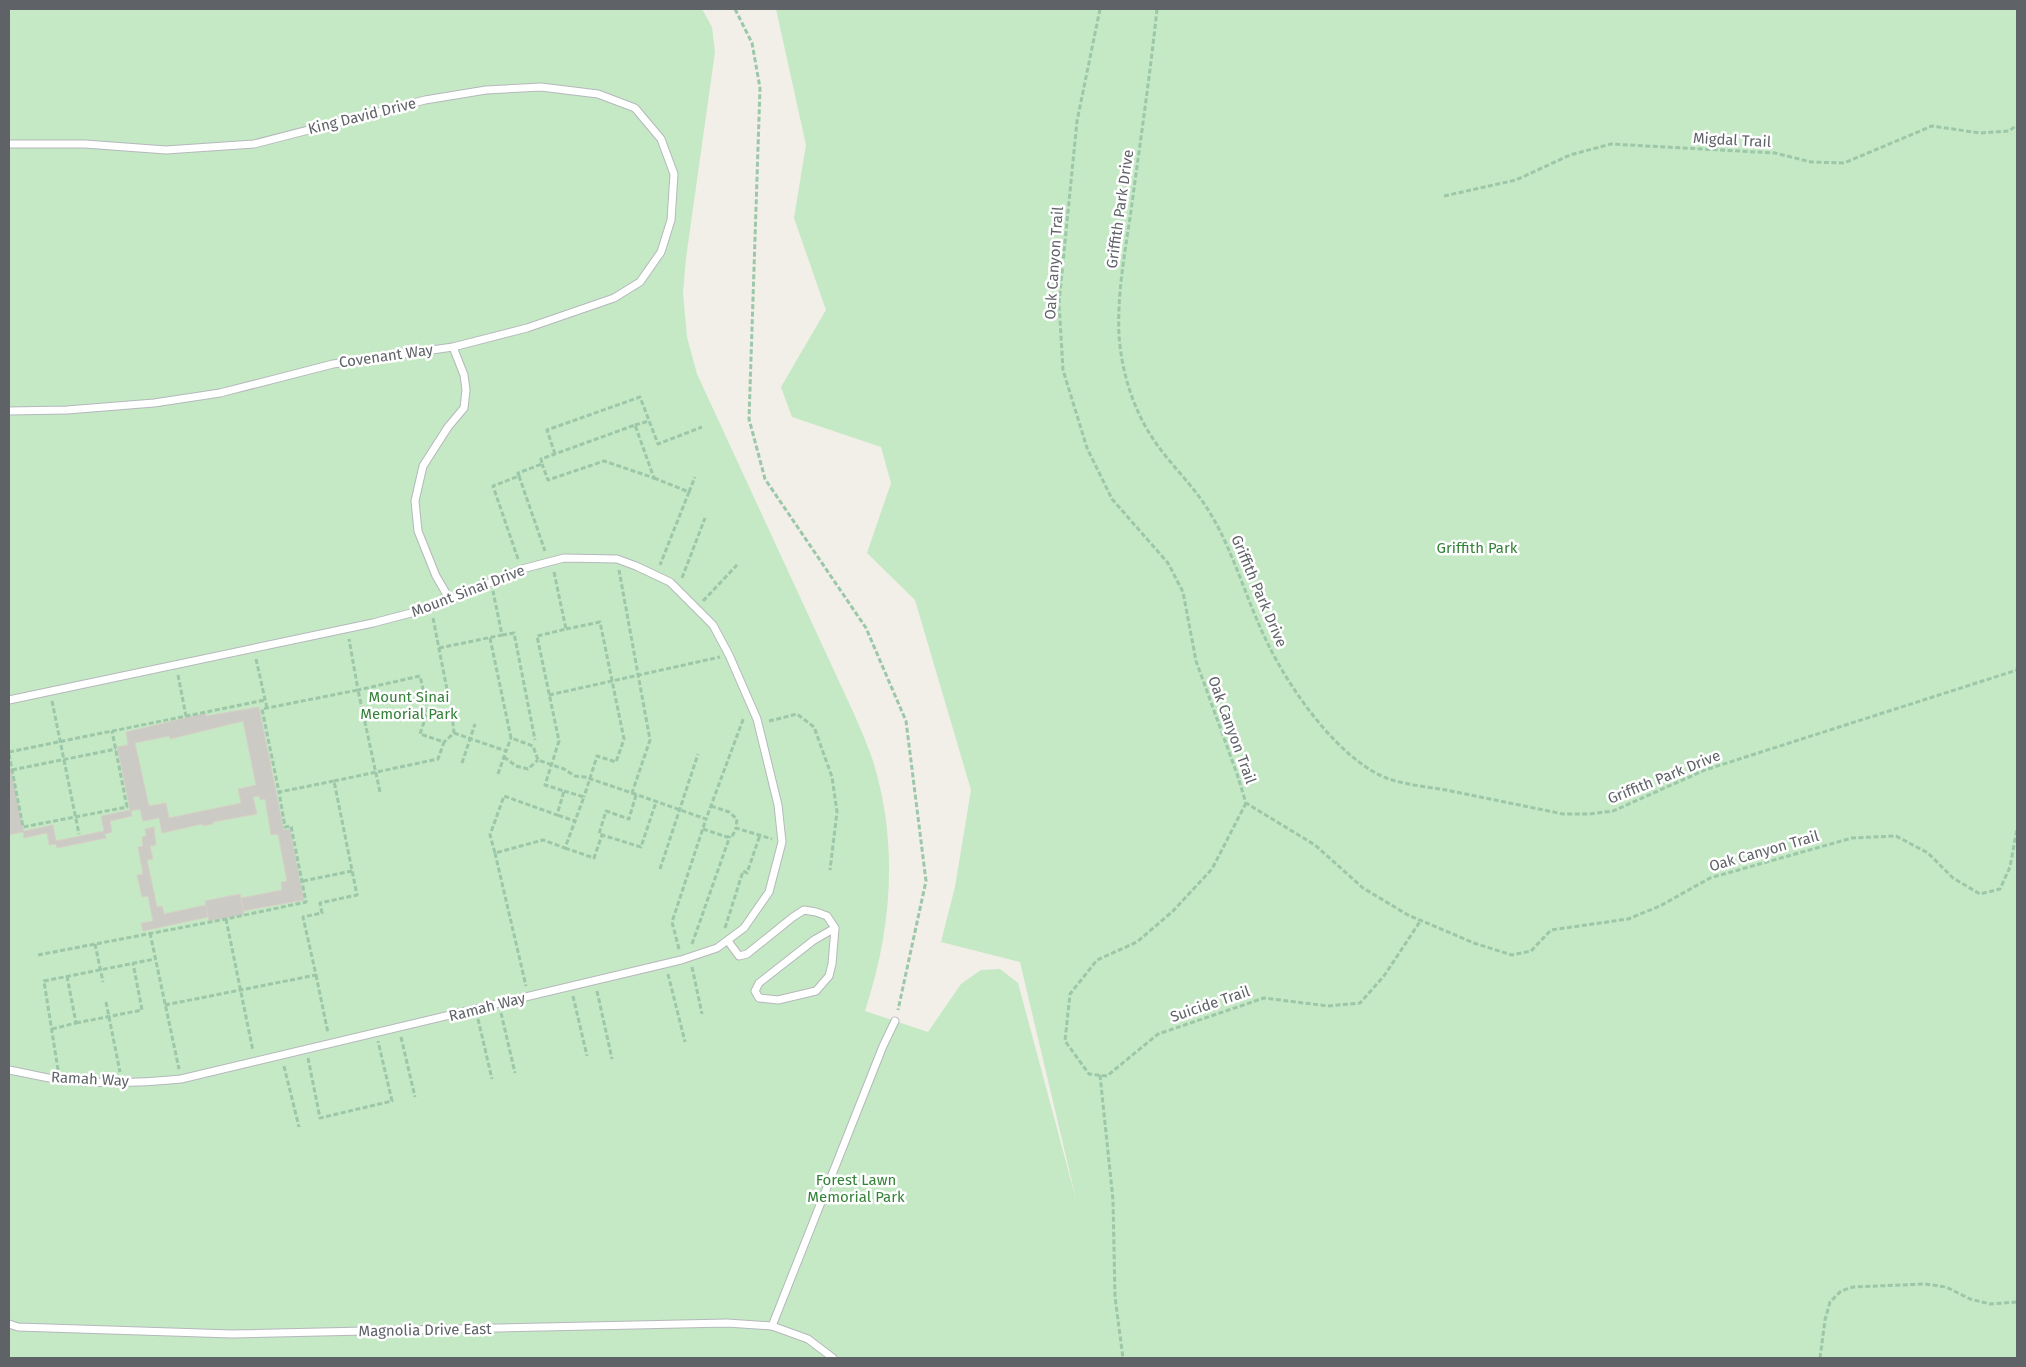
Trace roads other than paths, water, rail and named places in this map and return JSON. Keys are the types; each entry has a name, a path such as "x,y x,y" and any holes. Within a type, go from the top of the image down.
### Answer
{"lane":[{"name":"King David Drive","path":"9,144 85,144 166,150 254,144 425,100 486,90 542,87 598,94 635,108 661,140 674,174"},
{"name":"Covenant Way","path":"9,411 66,410 154,403 220,393 333,364 453,347 536,325 614,298 640,282 661,252 671,220 674,174"},
{"path":"450,600 436,576 418,531 416,501 423,466 448,427 464,408 466,390 464,375 453,347"},
{"name":"Mount Sinai Drive","path":"9,700 348,629 430,608 522,569 564,558 617,559 670,582 713,625 729,655 758,724"},
{"name":"Ramah Way","path":"9,1070 60,1080 122,1082 181,1079 255,1063 666,964 716,948 744,928 769,892 782,842 778,805 758,724"},
{"path":"728,941 739,956 747,954 804,910 827,916 834,928 829,976 816,991 778,1000 759,998 755,991 759,983 814,940 834,928"},
{"path":"772,1326 883,1046 895,1021"},
{"name":"Magnolia Drive East","path":"9,1324 18,1327 232,1334 717,1324 772,1326 808,1339 833,1358"}],"park label":[{"name":"Griffith Park","path":"1477,548"},
{"name":"Mount Sinai Memorial Park","path":"409,706"},
{"name":"Forest Lawn Memorial Park","path":"856,1188"}]}
